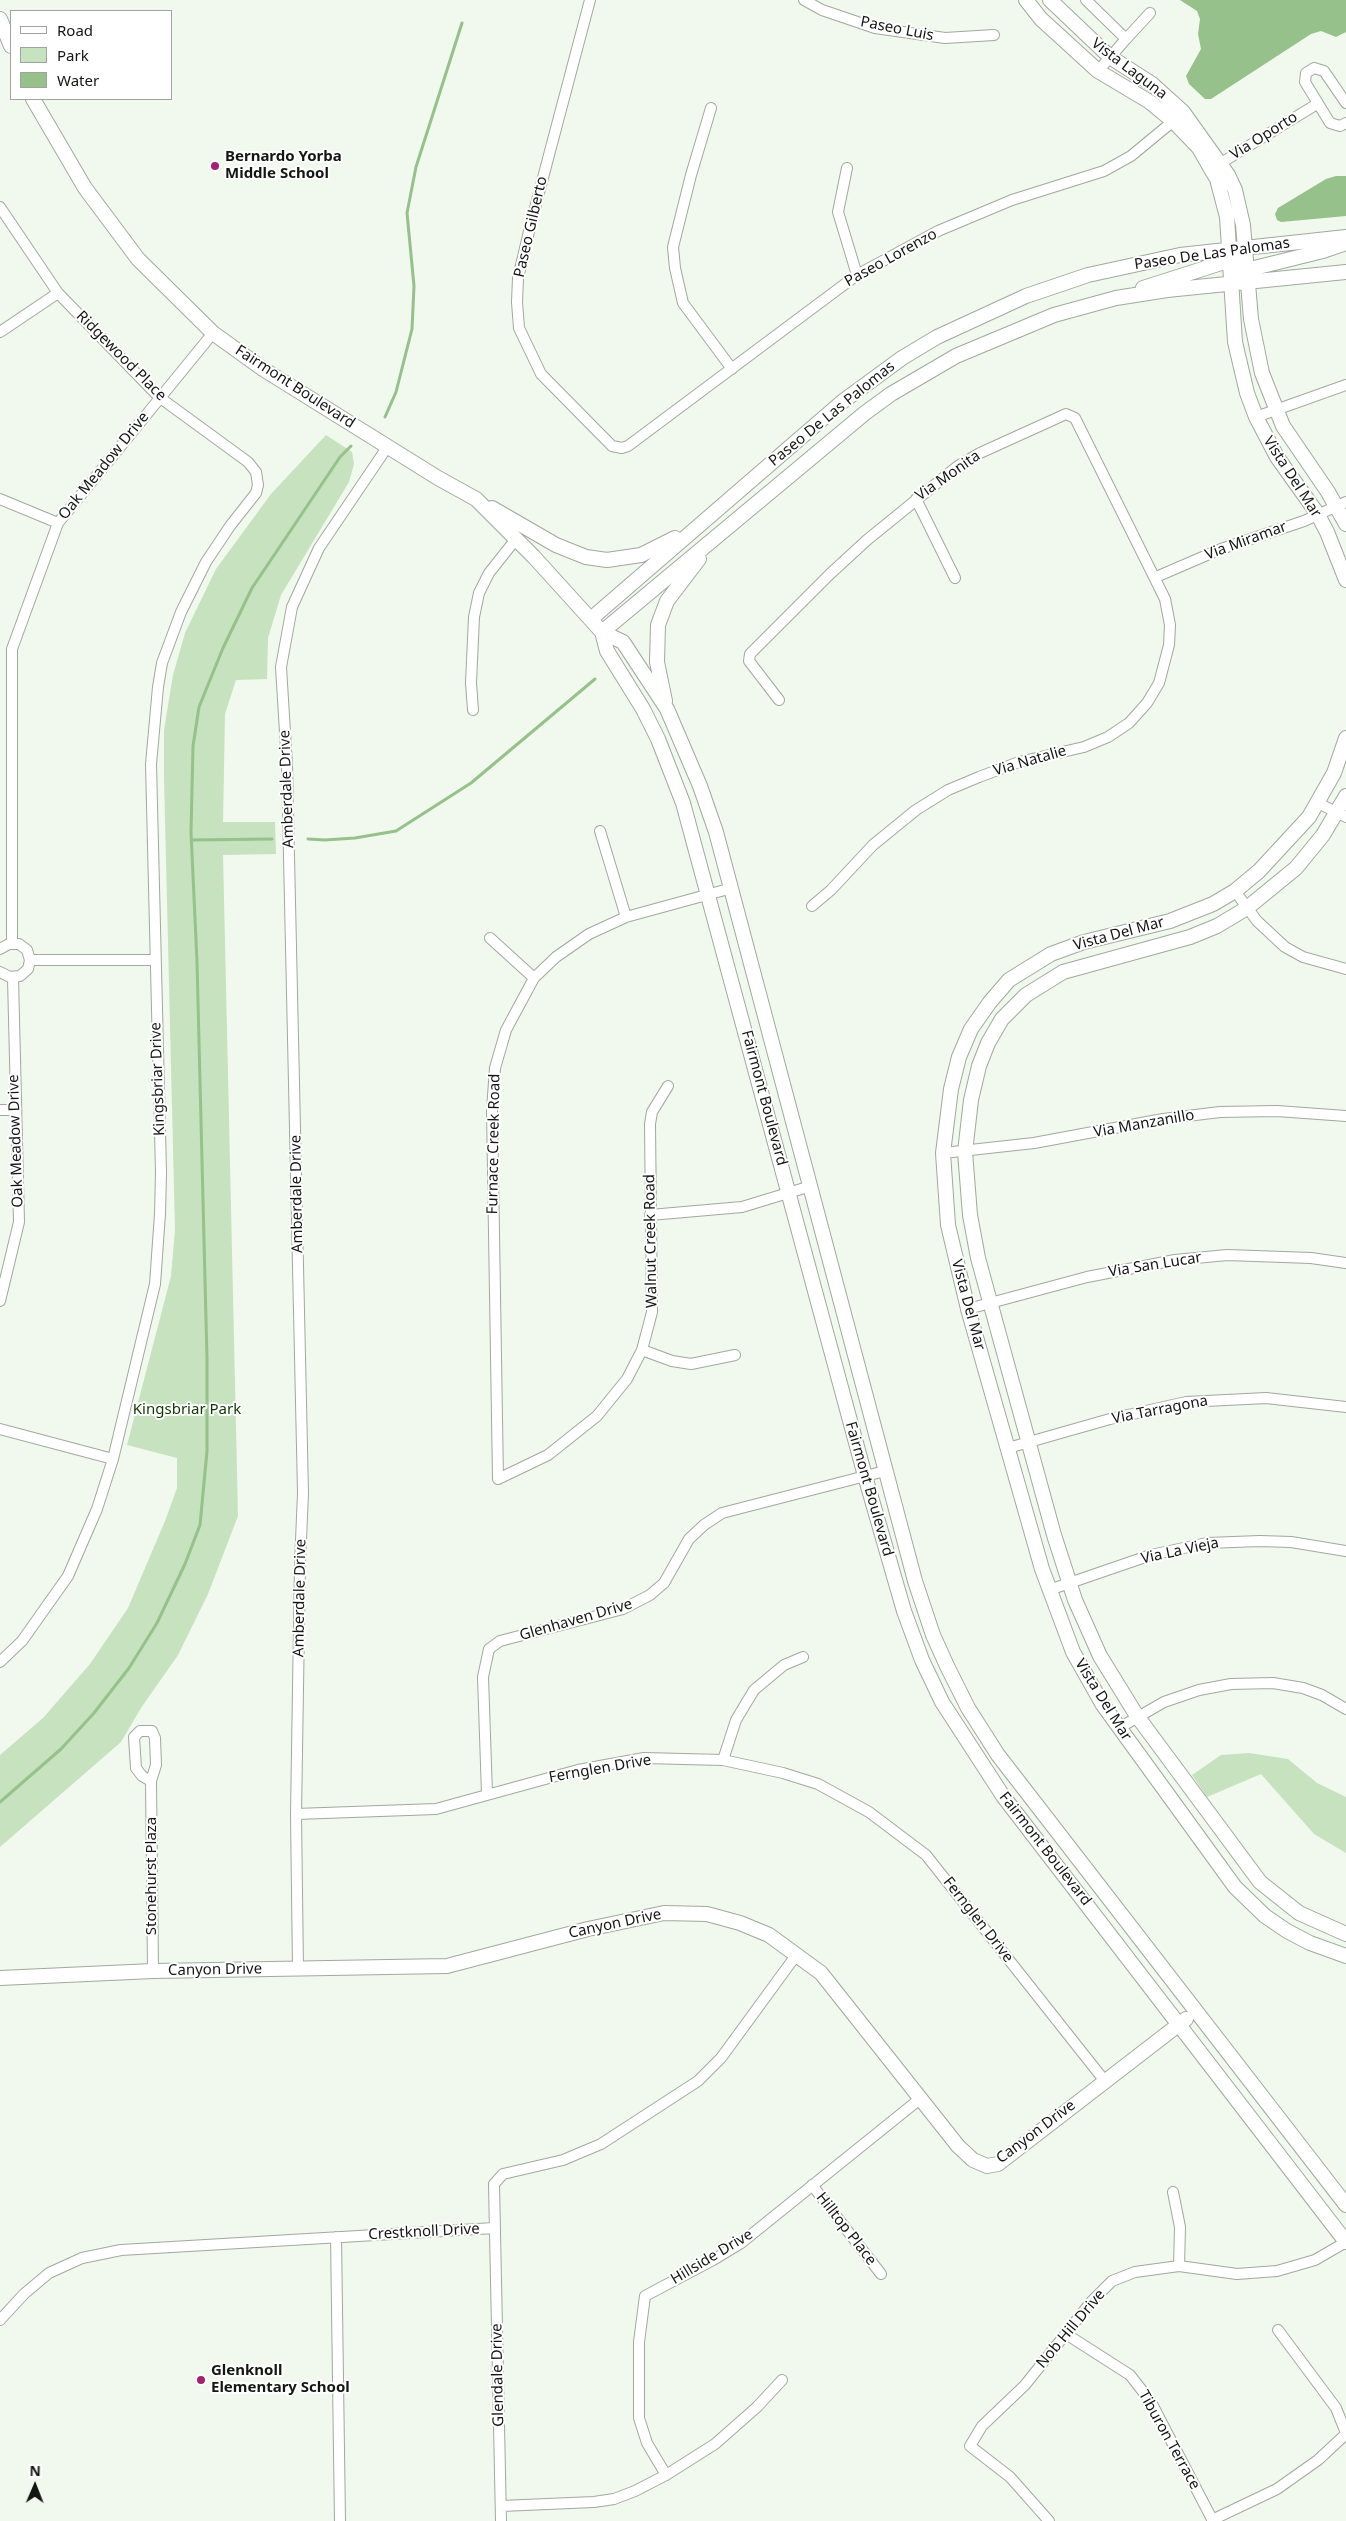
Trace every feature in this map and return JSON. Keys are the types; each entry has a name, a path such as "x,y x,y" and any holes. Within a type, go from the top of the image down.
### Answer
{"street":[{"name":"Paseo Gilberto","path":"590,0 529,232 518,278 517,302 520,328 541,374 602,437 612,446 622,448"},
{"name":"Paseo Luis","path":"804,0 822,10 875,28 945,38 994,35"},
{"name":"Vista Laguna","path":"1026,0 1041,19 1098,71 1150,102 1178,116"},
{"name":"Vista Laguna","path":"1050,0 1110,57 1152,84 1178,116 1198,148 1216,166 1235,190 1246,264"},
{"path":"1086,0 1126,39"},
{"path":"1098,71 1150,13"},
{"path":"0,19 10,44"},
{"path":"1346,103 1324,71 1314,68 1306,73 1304,82 1330,123 1340,126 1346,123"},
{"name":"Fairmont Boulevard","path":"34,100 85,188 138,259 213,333 263,370 438,478 476,499 592,618 602,632 607,651 643,709 672,773 683,803 865,1476 904,1611 922,1660 942,1702 1003,1796 1346,2242"},
{"name":"Via Oporto","path":"1216,166 1317,104"},
{"path":"711,108 691,175 674,246 674,268 683,303 732,369"},
{"name":"Paseo Lorenzo","path":"622,448 628,446 732,369 857,274 938,232 1012,200 1104,171 1131,156 1178,116"},
{"name":"Vista Laguna","path":"1216,166 1223,200 1230,267"},
{"path":"846,168 838,212 857,274"},
{"name":"Ridgewood Place","path":"0,207 58,293 159,397 248,462 256,472 258,486"},
{"name":"Paseo De Las Palomas","path":"1132,295 1152,284 1246,264 1346,237"},
{"path":"1246,264 1323,251 1346,243"},
{"name":"Paseo De Las Palomas","path":"592,618 842,402 902,358 937,337 1026,296 1088,275 1155,260 1230,267"},
{"path":"1246,264 1346,272"},
{"path":"1246,264 1255,347 1262,373 1276,410"},
{"name":"Paseo De Las Palomas","path":"602,632 871,409 899,389 956,356 1054,315 1246,264"},
{"name":"Vista Del Mar","path":"1230,267 1237,351 1247,393 1256,417 1276,457 1317,513 1334,547 1346,580"},
{"path":"0,332 58,293"},
{"name":"Oak Meadow Drive","path":"12,943 5,804 12,649 58,524 159,397 213,333"},
{"path":"1256,417 1346,385"},
{"name":"Vista Del Mar","path":"1276,410 1292,441 1341,504 1346,524"},
{"name":"Via Monita","path":"779,700 749,662 750,654 830,574 916,499 958,466 980,453 1066,414 1075,418 1156,578"},
{"name":"Amberdale Drive","path":"298,1969 296,1814 300,1573 304,1493 287,765 281,667 292,607 319,548 388,446"},
{"name":"Kingsbriar Drive","path":"0,1662 22,1641 68,1576 97,1509 113,1459 155,1284 161,1172 154,960 151,764 158,687 162,663 181,612 206,562 230,526 253,498 258,486"},
{"path":"0,499 58,524"},
{"path":"476,499 556,545 586,557 607,560 631,557 654,551 710,516"},
{"path":"916,499 955,578"},
{"name":"Via Miramar","path":"1156,578 1221,549 1304,521 1317,513 1341,504"},
{"path":"668,710 656,651 658,625 662,613 674,591 697,561 742,517"},
{"path":"473,710 471,683 474,617 479,594 489,573 516,539"},
{"name":"Via Natalie","path":"812,906 831,890 854,864 890,830 916,810 948,790 1019,762 1084,747 1108,737 1129,723 1147,703 1159,683 1170,645 1170,625 1166,604 1156,578"},
{"name":"Fairmont Boulevard","path":"602,632 623,642 668,710 700,786 732,888 885,1471 915,1581 933,1635 968,1708 998,1755 1346,2205"},
{"path":"0,650 12,649"},
{"name":"Vista Del Mar","path":"1346,738 1334,773 1318,803 1286,844 1259,872 1235,892 1213,904 1170,921 1084,942 1051,954 1009,980 990,1002 971,1029 960,1057 951,1089 943,1153 948,1225 968,1309 1049,1590 1073,1652 1091,1686 1120,1728 1219,1867 1250,1902 1287,1931 1310,1943 1346,1956"},
{"name":"Vista Del Mar","path":"1346,796 1342,815 1296,868 1247,908 1216,926 1190,937 1064,972 1026,995 1002,1019 988,1043 979,1066 971,1100 965,1152 970,1215 990,1302 1069,1583 1100,1656 1137,1716 1260,1882 1299,1913 1346,1934"},
{"path":"1318,803 1342,815"},
{"path":"600,831 626,917"},
{"name":"Furnace Creek Road","path":"498,1479 492,1110 495,1068 506,1030 534,978 556,957 590,934 626,917 732,888"},
{"path":"1235,892 1270,935 1285,947 1302,957 1346,969"},
{"path":"490,938 534,978"},
{"path":"0,949 12,943 25,948 30,960 26,972 13,978 0,972"},
{"path":"30,960 154,960"},
{"name":"Oak Meadow Drive","path":"0,1301 4,1269 19,1222 13,978"},
{"name":"Walnut Creek Road","path":"498,1479 548,1455 597,1416 627,1380 642,1350 652,1312 650,1124 652,1112 668,1086"},
{"path":"0,1110 15,1110"},
{"name":"Via Manzanillo","path":"943,1153 1034,1143 1163,1119 1220,1112 1277,1111 1346,1116"},
{"path":"650,1215 742,1207 811,1186"},
{"name":"Via San Lucar","path":"968,1309 1125,1268 1175,1260 1227,1255 1311,1258 1346,1263"},
{"path":"642,1350 672,1361 691,1364 735,1355"},
{"name":"Via Tarragona","path":"1008,1448 1154,1408 1210,1399 1266,1398 1346,1408"},
{"path":"0,1429 113,1459"},
{"name":"Glenhaven Drive","path":"487,1794 483,1677 489,1649 500,1641 623,1609 650,1595 664,1583 689,1539 704,1525 722,1513 885,1471"},
{"name":"Via La Vieja","path":"1049,1590 1151,1556 1208,1543 1291,1542 1346,1551"},
{"path":"723,1760 736,1720 754,1690 784,1665 803,1657"},
{"path":"1120,1728 1137,1716 1182,1695 1216,1686 1252,1682 1303,1688 1322,1695 1346,1709"},
{"name":"Fernglen Drive","path":"296,1814 436,1809 578,1770 644,1758 723,1760 818,1784 869,1812 926,1854 1104,2080"},
{"name":"Stonehurst Plaza","path":"151,1781 153,1971"},
{"name":"Canyon Drive","path":"0,1978 153,1971 448,1966 588,1929 664,1913 707,1914 740,1923 769,1934 821,1973 958,2146 973,2160 987,2166 998,2164 1104,2080 1195,2012"},
{"name":"Crestknoll Drive","path":"0,2320 24,2294 49,2273 82,2258 121,2250 494,2228 494,2184 503,2174 563,2160 601,2144 698,2081 722,2058 797,1954"},
{"name":"Hillside Drive","path":"666,2475 648,2443 639,2418 639,2342 645,2296 741,2243 921,2098"},
{"name":"Hilltop Place","path":"812,2185 881,2274"},
{"path":"1173,2192 1180,2227 1179,2266"},
{"name":"Glendale Drive","path":"494,2228 501,2521"},
{"path":"336,2237 340,2521"},
{"name":"Nob Hill Drive","path":"1049,2521 1010,2477 970,2446 982,2426 1025,2385 1091,2302 1112,2281 1135,2272 1179,2266 1237,2274 1277,2271 1315,2260 1346,2242"},
{"path":"1213,2520 1277,2489 1318,2460 1346,2434 1336,2408 1278,2330"},
{"name":"Tiburon Terrace","path":"1066,2334 1130,2375 1146,2395 1213,2520"},
{"path":"501,2506 565,2504 614,2499 666,2475 715,2444 757,2407 782,2380"}],"green space":[{"name":"Kingsbriar Park","path":"326,435 352,452 354,464 349,482 281,595 268,638 267,679 236,680 225,714 223,822 275,822 276,854 223,855 238,1516 208,1594 178,1655 141,1708 121,1742 0,1847 0,1755 43,1718 90,1664 128,1608 177,1488 177,1458 127,1445 171,1276 175,1230 164,778 164,730 173,675 185,633 216,569 271,494"},
{"path":"1249,1753 1288,1759 1317,1783 1346,1797 1346,1853 1314,1834 1261,1774 1207,1797 1192,1775 1221,1755"}],"water":[{"path":"1180,0 1346,0 1346,32 1336,37 1321,31 1311,34 1211,99 1205,99 1189,84 1186,76 1201,49 1198,34 1200,19 1197,11"},
{"path":"1346,176 1346,216 1281,222 1277,220 1275,214 1278,208 1326,179"}],"waterway":[{"path":"385,417 396,392 412,329 414,286 407,213 416,167 462,23"},
{"path":"0,1802 61,1749 94,1713 129,1668 157,1623 185,1564 200,1525 207,1451 207,1359 197,962 191,832 193,746 199,707 223,648 252,588 340,457 351,446"},
{"path":"308,839 355,838 396,831 471,783 595,679"},
{"path":"191,840 272,839"}],"place":[{"name":"Bernardo Yorba Middle School","path":"215,166"},
{"name":"Glenknoll Elementary School","path":"201,2380"}]}
